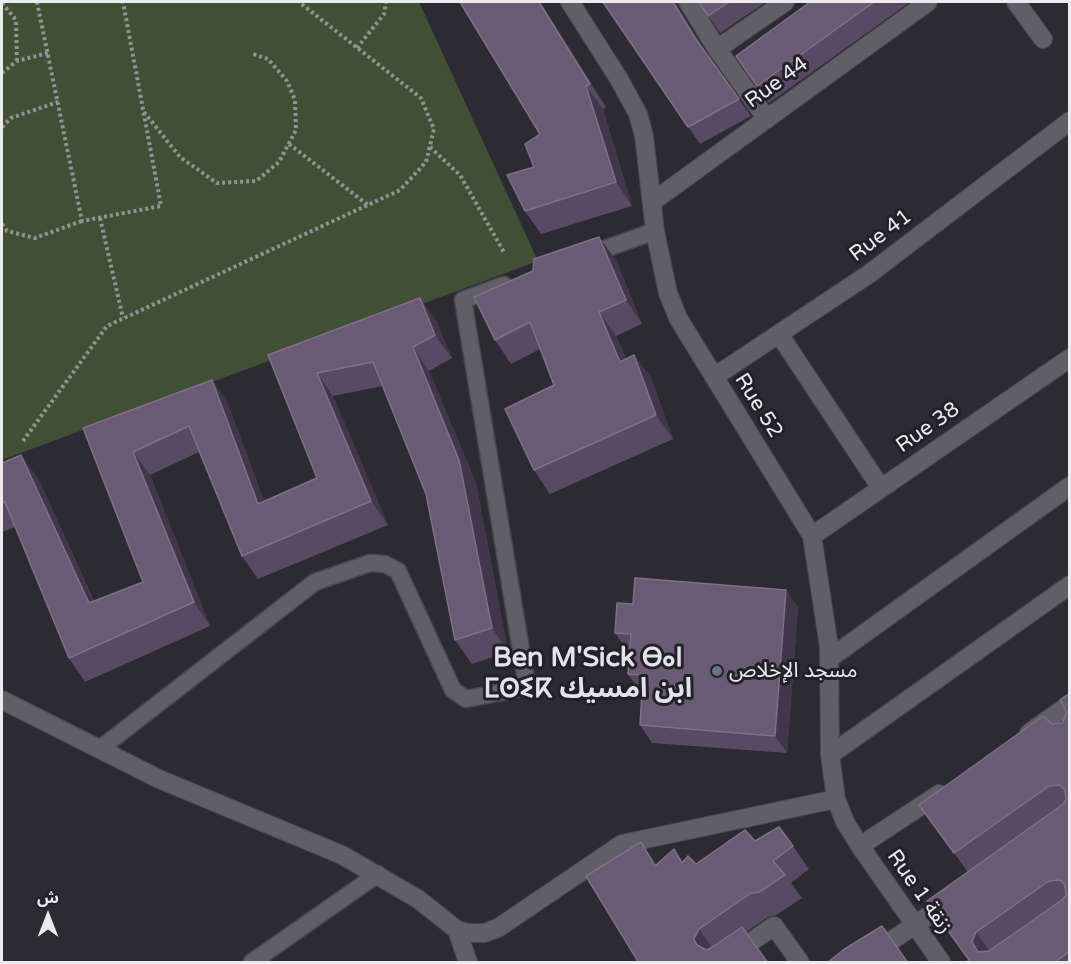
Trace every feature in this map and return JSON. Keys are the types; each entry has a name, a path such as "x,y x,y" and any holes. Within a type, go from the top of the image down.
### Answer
{"street":[{"name":"Rue 52","path":"570,2 619,79 638,114 644,136 655,231 668,293 678,318 812,536 830,658 830,755 837,800 845,822 860,846"},
{"path":"688,2 717,49 767,118"},
{"path":"717,49 785,2"},
{"name":"Rue 44","path":"652,202 928,2"},
{"path":"1016,2 1043,39"},
{"name":"Rue 41","path":"714,377 869,274 1070,121"},
{"path":"779,334 881,488"},
{"name":"Rue 38","path":"812,536 1070,358"},
{"path":"830,658 1070,486"},
{"path":"830,755 1070,585"},
{"path":"2,700 159,779 342,855 378,874 432,908 457,930 468,963"},
{"path":"1016,741 1062,715"},
{"path":"860,846 958,781"},
{"path":"457,930 477,933 498,928 610,850 634,839 837,800"},
{"name":"Rue 1 زنقة","path":"860,846 941,963"},
{"path":"860,963 963,892"},
{"path":"722,963 774,926 800,963"}],"lane":[{"path":"569,262 655,231"},
{"path":"101,748 315,582 370,563 385,564 398,571 453,690 466,699 517,689 526,680 463,300 516,281"},
{"path":"252,963 378,874"}],"path":[{"path":"37,2 82,221"},
{"path":"2,224 7,231 35,238 82,221 161,206 123,2"},
{"path":"23,441 107,326 400,190 426,162 434,129 421,98 299,2"},
{"path":"357,48 384,14 386,2"},
{"path":"2,3 16,20 17,61"},
{"path":"2,73 17,61 48,53"},
{"path":"144,112 180,157 217,183 256,181 279,162 296,130 295,100 287,81 267,59 254,54"},
{"path":"2,127 11,118 58,102"},
{"path":"289,144 368,205"},
{"path":"430,147 460,175 505,254"},
{"path":"100,218 123,318"}],"green space":[{"path":"2,2 419,2 538,261 2,460"}],"building":[{"path":"460,2 539,2 590,84 586,86 616,182 525,211 507,175 534,167 525,144 540,134"},
{"path":"603,2 673,2 695,38 739,99 688,127"},
{"path":"699,2 729,2 708,16"},
{"path":"810,2 874,2 757,86 736,56"},
{"path":"599,237 626,300 599,312 620,362 634,355 656,415 534,470 505,409 554,385 530,322 495,340 474,297 533,271 534,259"},
{"path":"420,298 435,335 413,347 459,460 492,628 455,640 426,494 373,362 317,373 371,501 242,556 189,426 133,452 194,602 69,658 5,502 2,503 2,463 21,455 89,603 143,582 83,428 212,380 258,504 317,478 268,355"},
{"name":"مسجد الإخلاص","path":"635,578 786,590 775,736 640,725 643,675 628,674 631,634 615,633 617,603 633,604"},
{"path":"1070,693 1070,951 1054,963 966,963 969,960 927,901 1062,805 1066,800 1065,790 1060,785 1049,786 954,853 919,805 1043,716 1052,724 1062,723 1067,713 1060,700","holes":["1060,880 1065,885 1066,895 1062,900 989,951 978,952 972,942 976,932 1049,881"]},
{"path":"779,827 793,846 773,861 785,875 759,892 751,893 699,929 694,939 697,945 706,950 742,927 768,963 639,963 586,876 641,842 655,866 674,849 682,863 688,856 696,864 745,830 755,841"},
{"path":"882,926 908,963 827,963 843,950"}],"place":[{"name":"مسجد الإخلاص","path":"717,671"}],"district":[{"name":"Ben M'Sick ⴱⴰⵏ ⵎⵙⵉⴽ ابن امسيك","path":"588,674"}]}
